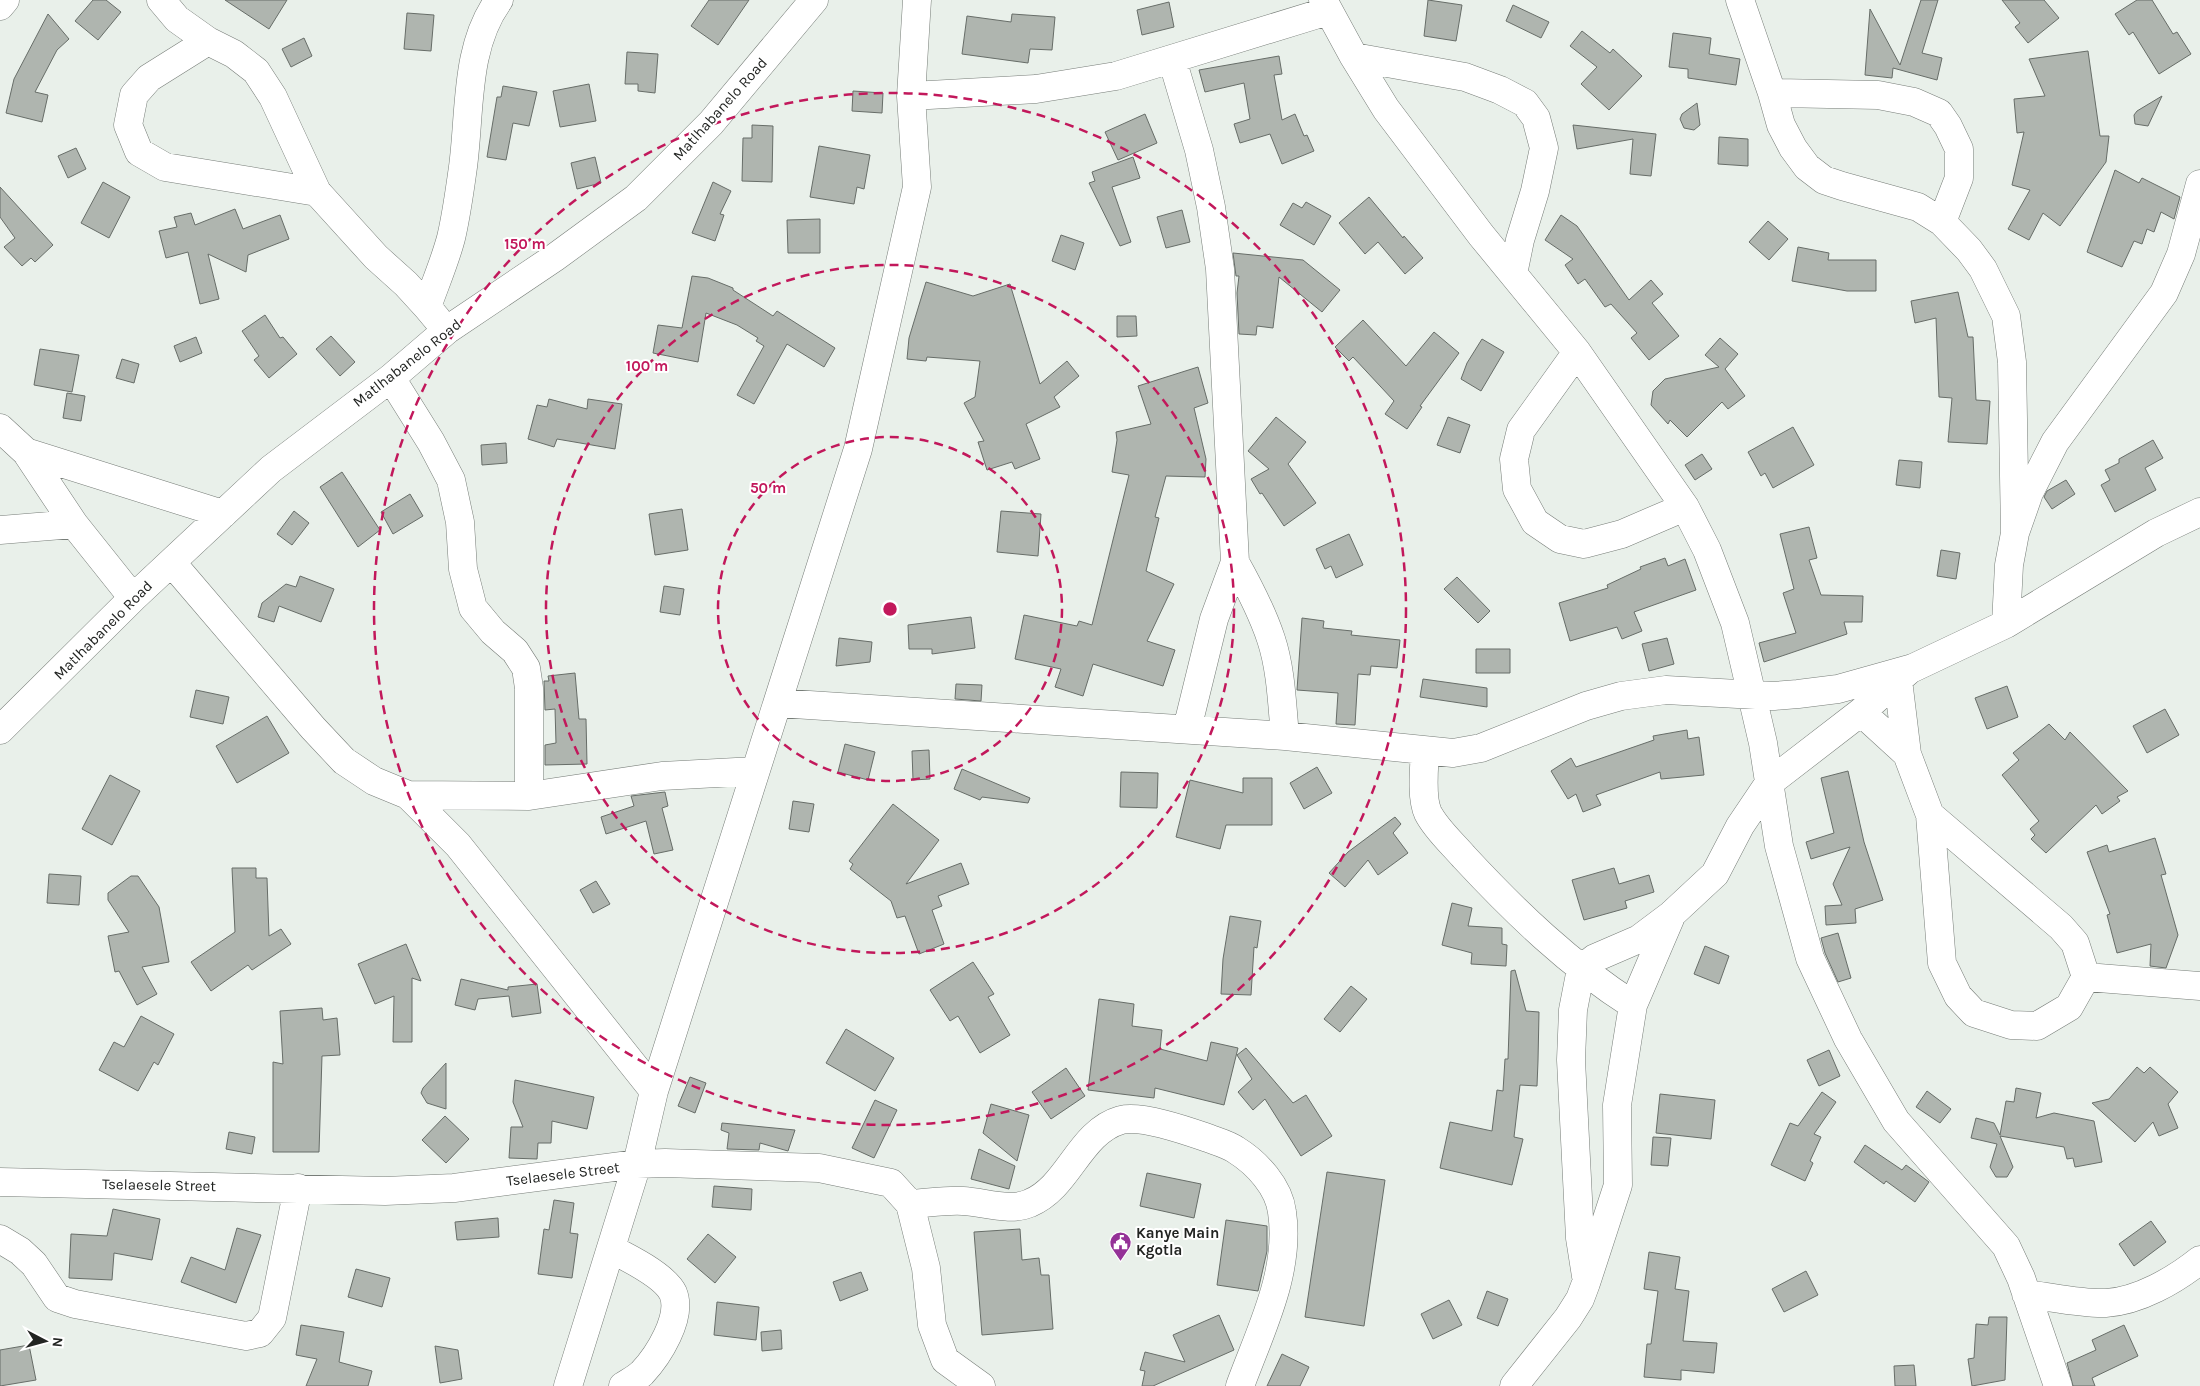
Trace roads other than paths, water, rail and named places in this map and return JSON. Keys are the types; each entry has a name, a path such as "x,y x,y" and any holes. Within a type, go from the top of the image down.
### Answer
{"street":[{"path":"0,6 5,0"},
{"path":"161,0 177,19 208,41 234,54 256,71 273,97 317,192 376,256 406,284 446,330"},
{"path":"427,307 451,238 462,171 467,106 476,57 487,16 499,0"},
{"name":"Matlhabanelo Road","path":"0,730 133,598 271,469 390,378 446,330 554,258 636,198 711,123 814,0"},
{"path":"568,1386 637,1164 654,1091 858,449 917,187 912,96 917,0"},
{"path":"1740,0 1772,93 1781,126 1793,148 1807,167 1824,180 1918,207 1942,222 1970,250 1983,269 2006,316 2012,362 2015,533"},
{"path":"912,96 1036,89 1116,76 1172,59 1326,6 1386,110 1513,274 1577,352 1685,507 1707,550 1735,623 1753,693 1779,846 1810,958 1848,1039 1871,1082 1896,1121 2006,1246 2026,1294 2058,1386"},
{"path":"208,41 149,78 134,95 128,125 139,152 165,167 317,192"},
{"path":"1354,57 1465,76 1500,90 1525,103 1536,118 1544,148 1535,191 1520,240 1513,274"},
{"path":"1172,59 1199,150 1211,207 1220,269 1235,562 1214,619 1187,729"},
{"path":"1772,93 1878,95 1914,102 1939,113 1948,126 1959,149 1959,178 1942,222"},
{"path":"2006,624 2009,566 2015,533 2029,493 2055,442 2164,293 2181,254 2200,184"},
{"path":"1577,352 1521,430 1514,459 1517,489 1535,522 1560,538 1584,544 1622,534 1685,507"},
{"path":"390,378 431,442 451,480 460,522 463,569 473,608 493,632 515,651 526,668 530,702 529,796"},
{"path":"0,428 26,452 74,524 133,598"},
{"path":"26,452 223,514"},
{"path":"778,703 1284,736 1425,752 1453,753 1481,748 1586,706 1621,696 1666,690 1753,693 1774,696 1838,689 1905,674 2006,624 2156,533 2200,512"},
{"path":"0,530 74,524"},
{"path":"1235,562 1254,597 1272,641 1281,691 1284,736"},
{"path":"172,563 344,761 374,781 408,795 529,796 662,776 755,772"},
{"path":"1586,1283 1578,1200 1575,1106 1571,1060 1573,1010 1582,969 1595,958 1639,939 1672,914 1714,874 1740,826 1769,783 1861,712 1905,674"},
{"path":"1905,674 1907,754 1930,815 1942,963 1958,996 1974,1013 2011,1025 2037,1026 2069,1007 2086,977 2075,943 2061,927 1930,815"},
{"path":"1861,712 1907,754"},
{"path":"1425,752 1424,786 1427,811 1437,826 1498,893 1582,969 1633,1005"},
{"path":"408,795 458,845 654,1091"},
{"path":"1514,1386 1568,1318 1580,1299 1586,1283 1618,1185 1617,1105 1633,1005 1672,914"},
{"path":"2086,977 2200,986"},
{"path":"1575,1106 1617,1105"},
{"path":"910,1204 962,1201 1020,1207 1032,1203 1059,1179 1097,1133 1123,1120 1152,1122 1182,1128 1236,1149 1269,1178 1282,1210 1282,1243 1278,1274 1269,1310 1240,1386"},
{"name":"Tselaesele Street","path":"0,1182 385,1191 454,1188 637,1164 665,1163 819,1168 891,1183 910,1204 926,1268 932,1325 945,1360 981,1386"},
{"path":"0,1239 20,1251 34,1264 57,1298 75,1304 246,1336 260,1333 272,1318 298,1188"},
{"path":"611,1249 638,1262 662,1282 672,1293 675,1310 670,1332 642,1373 623,1386"},
{"path":"2026,1294 2104,1303 2123,1301 2142,1294 2190,1268 2200,1260"}],"place":[{"name":"Kanye Main Kgotla","path":"1120,1261"}]}
